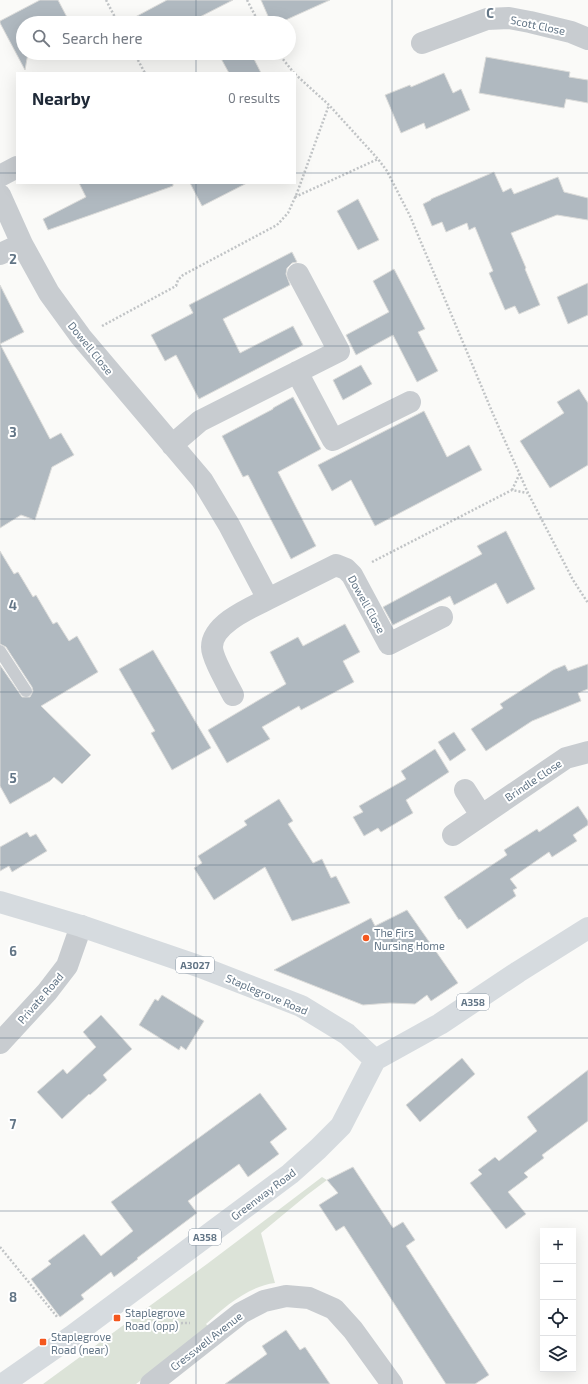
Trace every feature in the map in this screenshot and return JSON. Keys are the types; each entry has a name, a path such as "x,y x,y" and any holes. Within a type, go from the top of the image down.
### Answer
{"main road":[{"name":"Staplegrove Road","path":"0,902 81,926 198,966 301,1006 347,1034 375,1060"},
{"name":"A358","path":"375,1060 440,1024 588,928"},
{"name":"Greenway Road","path":"3,1384 72,1336 290,1174 341,1126 375,1060"}],"street":[{"name":"Scott Close","path":"422,43 485,10 509,18 571,32 588,39"},
{"path":"0,176 16,168"},
{"name":"Dowell Close","path":"0,195 22,244 49,293 80,337 202,480 229,525 268,598"},
{"path":"0,254 22,244"},
{"path":"172,445 200,421 339,351 298,274"},
{"path":"297,372 333,440 410,402"},
{"name":"Dowell Close","path":"233,695 218,665 212,648 214,636 231,618 336,565 346,569 352,575 389,644 442,617"},
{"name":"Brindle Close","path":"453,835 566,758 588,752"},
{"path":"465,790 481,815"},
{"name":"Private Road","path":"0,1043 47,992 67,966 81,926"},
{"name":"Cresswell Avenue","path":"151,1384 241,1313 264,1301 286,1296 309,1298 334,1309 353,1330 392,1384"}],"lane":[{"path":"0,651 26,691"}],"path":[{"path":"106,0 114,16"},
{"path":"247,0 255,16"},
{"path":"138,60 144,72"},
{"path":"284,60 294,72"},
{"path":"296,74 329,105 387,171 410,216 493,414 528,493 573,580 588,603"},
{"path":"80,337 176,286 178,280 183,275 277,225 288,213 295,197 329,105"},
{"path":"295,197 378,159"},
{"path":"512,490 520,472"},
{"path":"352,575 381,556 512,490 528,493"},
{"path":"0,1247 72,1336"},
{"path":"126,1324 212,1322 218,1331"}],"shaded area":[{"path":"322,1177 327,1180 261,1233 275,1283 256,1288 229,1304 206,1324 210,1328 136,1384 43,1384 207,1264"}],"building":[{"path":"40,0 58,0 66,16 16,16 16,53 0,21"},
{"path":"167,0 233,0 202,16 137,16"},
{"path":"261,0 330,0 295,16 268,16"},
{"path":"486,57 570,72 569,77 588,80 588,103 566,99 564,108 479,93"},
{"path":"20,60 27,60 25,70"},
{"path":"222,60 254,60 260,72 228,72"},
{"path":"444,73 453,93 461,89 470,110 426,129 424,123 401,133 385,95 410,85 411,87"},
{"path":"494,172 503,192 511,188 514,194 558,177 564,192 588,198 588,220 557,215 511,233 540,305 519,314 515,306 505,310 489,273 493,271 475,227 469,230 467,223 446,232 442,222 432,226 423,204 431,199"},
{"path":"80,184 173,184 173,186 48,230 43,219 86,197"},
{"path":"191,184 245,184 202,206"},
{"path":"358,199 379,240 358,250 337,211"},
{"path":"292,252 297,262 292,263 287,268 286,274 290,285 223,319 240,353 293,326 303,345 199,399 176,355 165,361 151,335 193,313 189,305"},
{"path":"394,269 425,329 418,332 438,371 417,382 393,335 356,355 346,335 389,312 373,281"},
{"path":"588,283 588,315 568,324 557,297"},
{"path":"0,285 24,332 0,344"},
{"path":"0,344 50,439 61,433 74,455 52,467 35,520 21,515 0,528"},
{"path":"361,365 372,384 343,400 333,380"},
{"path":"579,389 588,403 588,465 550,488 520,441 564,413 557,402"},
{"path":"293,397 321,449 278,472 316,546 291,559 248,475 243,477 222,436"},
{"path":"424,411 447,457 469,445 482,470 375,526 351,480 332,491 318,465"},
{"path":"506,531 535,589 507,604 496,583 454,605 450,596 393,625 383,607 482,554 477,546"},
{"path":"0,551 14,574 18,572 33,597 36,595 53,624 57,622 69,641 77,636 98,672 41,706 91,755 62,784 54,777 50,781 10,804 0,786 0,665 22,697 30,697 33,691 32,687 6,647 0,644"},
{"path":"345,624 360,652 343,661 354,682 301,710 299,706 262,727 270,739 227,763 208,730 286,684 270,652 298,637 303,646"},
{"path":"153,650 211,748 172,770 151,733 155,731 119,669"},
{"path":"588,664 588,689 578,693 581,701 532,721 486,751 471,729 503,708 500,704 553,670 565,665 568,671"},
{"path":"454,732 466,750 450,761 438,742"},
{"path":"435,749 449,772 406,800 413,813 381,832 378,828 364,836 353,817 363,812 359,806 406,779 401,771"},
{"path":"279,799 293,821 288,824 313,863 322,859 331,878 336,876 350,903 292,921 265,867 214,900 194,868 202,863 198,856 247,825 244,821"},
{"path":"578,806 588,821 588,825 573,835 577,841 552,857 549,852 510,879 517,888 513,890 516,896 467,929 460,919 459,920 444,897 507,855 504,850 537,829 539,832"},
{"path":"27,832 30,837 36,834 47,851 12,872 9,866 0,871 0,847"},
{"name":"The Firs Nursing Home","path":"407,910 458,983 431,1001 427,995 415,1004 390,1003 363,1005 274,970 371,918 375,926"},
{"path":"162,995 204,1021 186,1050 181,1046 179,1050 139,1025 155,999 158,1001"},
{"path":"101,1015 132,1049 103,1075 107,1080 90,1095 89,1094 62,1119 37,1092 63,1069 67,1074 96,1047 83,1032"},
{"path":"462,1058 475,1074 420,1122 406,1105"},
{"path":"588,1070 588,1121 542,1155 544,1158 524,1173 528,1177 508,1192 526,1214 506,1229 470,1183 482,1174 478,1170 495,1157 499,1161 537,1131 527,1117"},
{"path":"260,1093 287,1129 270,1142 279,1154 248,1177 239,1164 188,1201 197,1213 114,1277 111,1272 81,1295 84,1299 60,1317 31,1279 51,1264 48,1261 84,1234 101,1256 133,1231 111,1202"},
{"path":"353,1167 393,1228 403,1222 415,1240 406,1246 489,1375 475,1384 446,1384 344,1226 336,1231 319,1205 338,1193 327,1180"},
{"path":"286,1330 300,1350 305,1347 330,1384 225,1384 267,1354 262,1346"}],"place":[{"name":"The Firs Nursing Home","path":"366,938"},
{"name":"Staplegrove Road (opp)","path":"117,1318"},
{"name":"Staplegrove Road (near)","path":"43,1342"}]}
